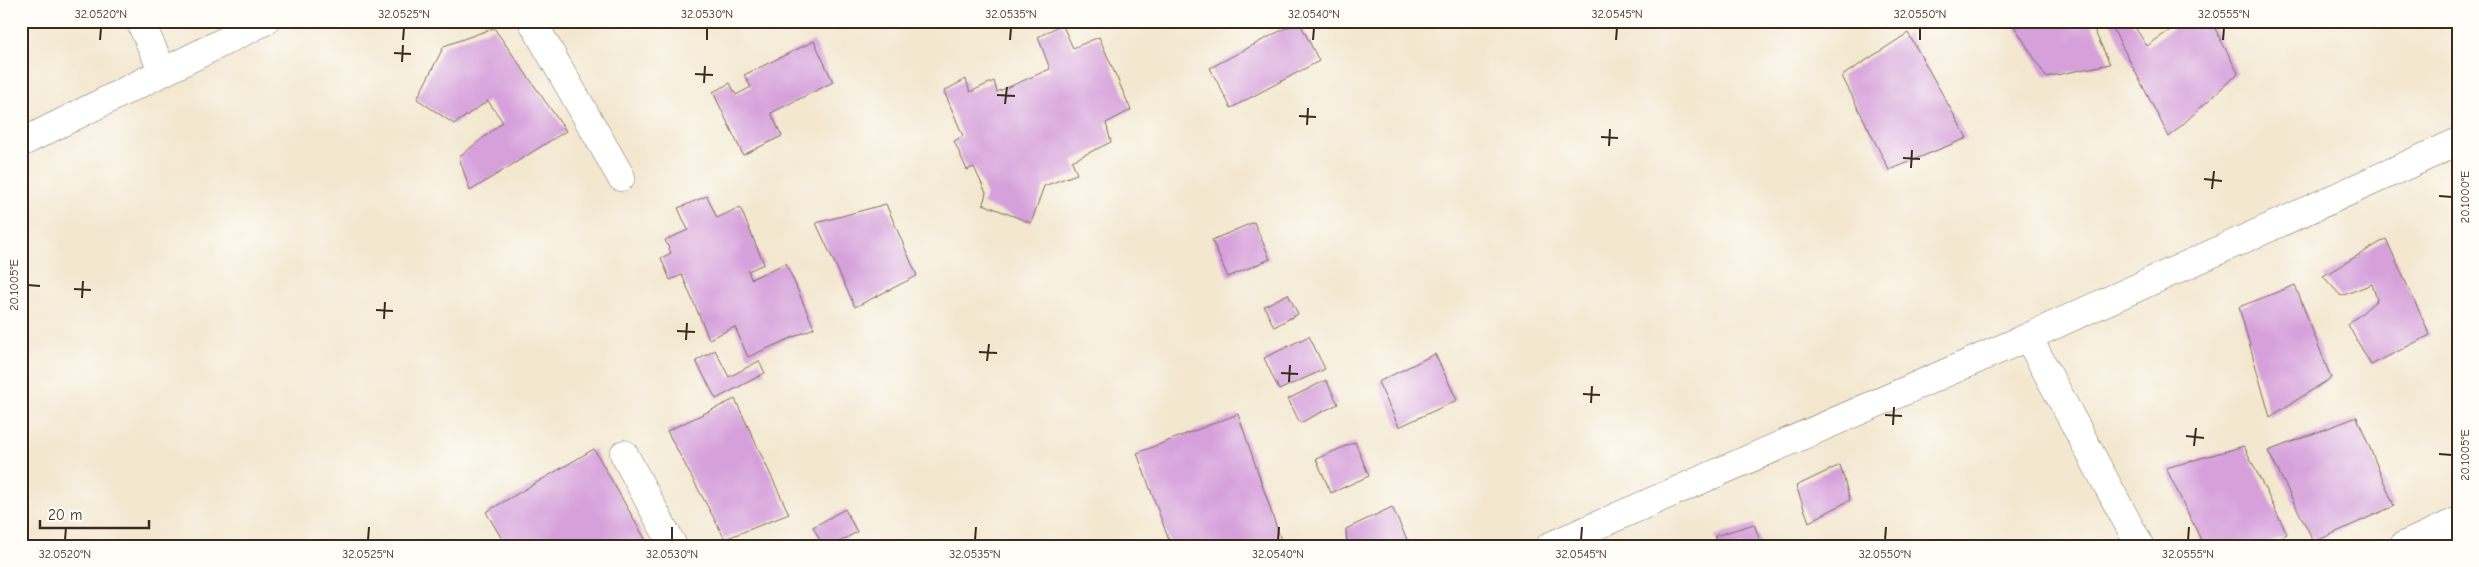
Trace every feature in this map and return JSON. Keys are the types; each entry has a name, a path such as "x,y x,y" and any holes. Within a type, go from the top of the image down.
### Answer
{"street":[{"path":"140,21 163,72"},
{"path":"22,140 265,21"},
{"path":"532,21 620,176"},
{"path":"1550,546 2028,337 2458,142"},
{"path":"2028,337 2140,546"},
{"path":"624,454 673,546"},
{"path":"2403,546 2458,521"}],"building":[{"path":"1299,21 1319,61 1231,108 1210,68"},
{"path":"2011,21 2090,21 2110,64 2046,77"},
{"path":"2109,21 2131,21 2147,46 2183,21 2211,21 2238,73 2169,137"},
{"path":"1062,24 1073,48 1099,37 1131,110 1106,123 1111,142 1072,161 1077,174 1044,186 1031,223 983,204 986,193 974,167 967,170 954,141 963,136 944,91 966,79 970,92 994,81 997,92 1050,69 1038,37"},
{"path":"494,28 566,131 470,191 459,157 503,122 488,101 454,124 417,99 444,46"},
{"path":"1908,33 1967,138 1889,170 1842,76"},
{"path":"814,41 833,82 771,113 782,136 743,155 713,92 730,83 736,95 751,87 744,75"},
{"path":"707,196 717,218 740,207 764,264 748,271 751,279 786,263 814,328 748,357 735,327 709,339 682,275 670,280 661,258 671,253 665,240 688,230 678,208"},
{"path":"886,204 917,276 855,307 816,223"},
{"path":"1254,222 1270,259 1228,277 1212,240"},
{"path":"2386,239 2430,335 2371,365 2348,325 2377,300 2372,284 2341,296 2323,276"},
{"path":"2295,285 2331,378 2270,417 2239,307"},
{"path":"1288,294 1298,314 1274,327 1264,306"},
{"path":"1309,336 1325,369 1279,390 1264,358"},
{"path":"715,350 729,377 759,361 765,373 716,399 696,361"},
{"path":"1435,354 1457,400 1399,427 1378,382"},
{"path":"1326,380 1338,404 1300,423 1288,399"},
{"path":"735,399 789,514 725,539 667,431"},
{"path":"1238,414 1283,546 1171,546 1137,453"},
{"path":"2357,417 2394,506 2314,542 2268,451"},
{"path":"1355,442 1369,476 1331,493 1316,459"},
{"path":"2244,446 2287,534 2264,546 2204,546 2166,468"},
{"path":"594,449 649,546 506,546 486,512"},
{"path":"1840,465 1850,500 1809,522 1796,486"},
{"path":"1392,507 1410,546 1347,546 1346,529"},
{"path":"845,509 857,532 832,546 823,546 813,527"},
{"path":"1754,524 1762,546 1719,546 1715,536"}]}
